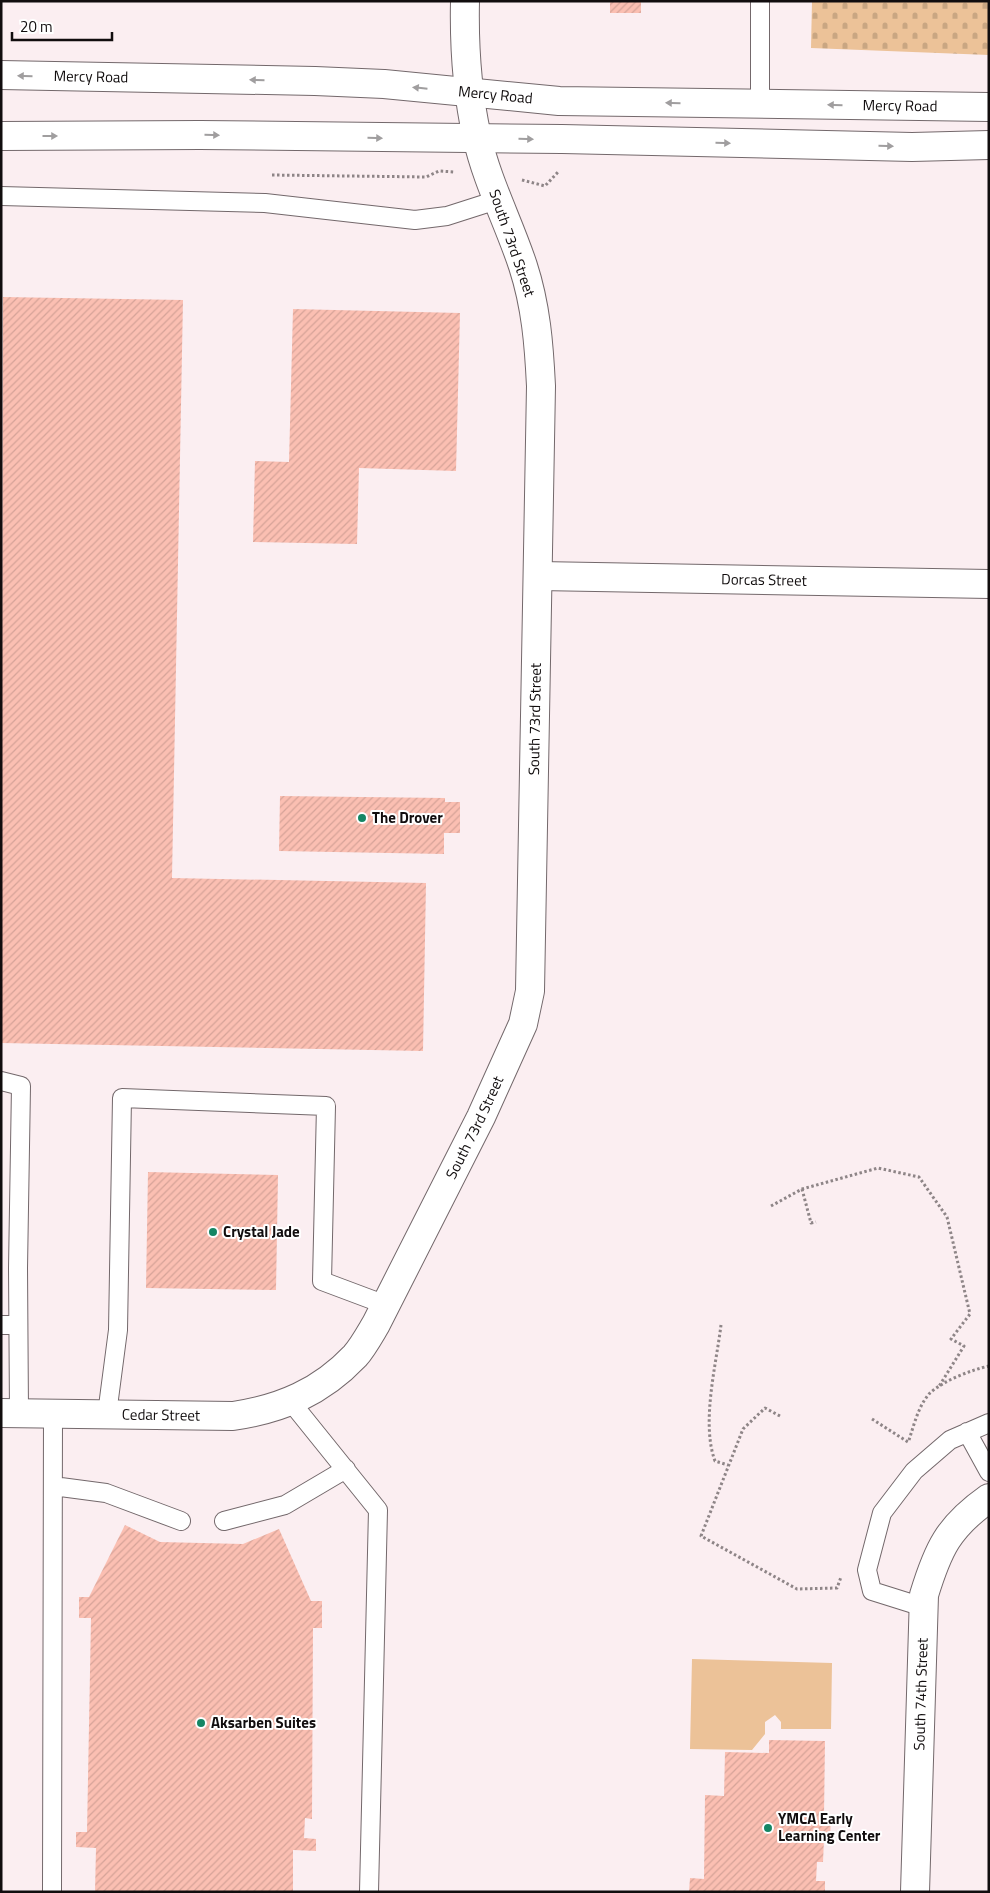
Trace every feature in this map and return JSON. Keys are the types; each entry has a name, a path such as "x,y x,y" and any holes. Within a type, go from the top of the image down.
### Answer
{"street":[{"name":"South 73rd Street","path":"316,1388 356,1356 386,1305 485,1108 523,1024 530,991 539,576 541,386 538,333 532,298 523,265 487,174 477,138 468,93 465,1"},
{"name":"Mercy Road","path":"1,75 384,84 559,101 989,107"},
{"path":"1,136 477,138 912,147 989,145"},
{"name":"Dorcas Street","path":"539,576 989,584"},
{"name":"Cedar Street","path":"10,1413 233,1416 264,1411 291,1402 316,1388"},
{"name":"South 74th Street","path":"915,1892 924,1596 936,1555 958,1523 979,1504"}],"lane":[{"path":"760,1 760,104"},
{"path":"1,196 265,202 415,220 447,216 497,200"},
{"path":"1,1081 21,1086 10,1325 10,1413"},
{"path":"107,1414 118,1330 122,1098 326,1106 322,1281 386,1305"},
{"path":"291,1402 378,1510 369,1892"},
{"path":"52,1892 53,1414"},
{"path":"923,1607 872,1591 867,1570 882,1513 914,1471 950,1440 989,1423"},
{"path":"967,1432 989,1472"},
{"path":"224,1520 285,1505 346,1469"},
{"path":"53,1486 106,1494 181,1522"}],"path":[{"path":"270,175 426,177 439,171 487,174 545,186"},
{"path":"771,1206 802,1189 878,1168 919,1177 947,1217 970,1314 951,1339 964,1346 937,1389"},
{"path":"802,1189 811,1223 816,1222"},
{"path":"721,1325 710,1408 709,1445 715,1461 728,1465"},
{"path":"903,1451 918,1412 929,1395 972,1370 989,1366"},
{"path":"780,1416 765,1408 743,1429 701,1536 798,1589 837,1588 843,1571"},
{"path":"872,1419 908,1442 927,1460"}],"green space":[{"path":"812,1 989,1 989,55 811,48"},
{"path":"692,1659 832,1663 831,1729 781,1729 781,1722 775,1715 765,1722 765,1734 752,1750 690,1749"}],"building":[{"path":"610,1 641,1 641,13 610,13"},
{"path":"3,297 183,300 172,878 426,883 423,1051 1,1043"},
{"path":"293,309 460,313 456,471 359,468 357,544 253,542 255,461 289,462"},
{"name":"The Drover","path":"280,796 445,798 445,802 460,802 460,833 444,833 444,854 279,851"},
{"path":"148,1172 278,1175 276,1290 146,1288"},
{"name":"Aksarben Suites","path":"125,1525 160,1542 243,1544 279,1529 311,1601 322,1601 322,1628 313,1628 312,1819 305,1818 304,1838 316,1839 316,1851 293,1850 293,1892 95,1892 96,1848 76,1847 76,1832 87,1832 91,1618 79,1618 79,1597 89,1597"},
{"name":"YMCA Early Learning Center","path":"769,1740 825,1741 824,1816 831,1816 830,1839 824,1839 823,1862 817,1862 816,1881 825,1881 825,1892 689,1892 690,1878 704,1879 705,1795 724,1796 725,1752 769,1753"}],"place":[{"name":"The Drover","path":"362,818"},
{"name":"Crystal Jade","path":"213,1232"},
{"name":"Aksarben Suites","path":"201,1723"},
{"name":"YMCA Early Learning Center","path":"768,1828"}]}
